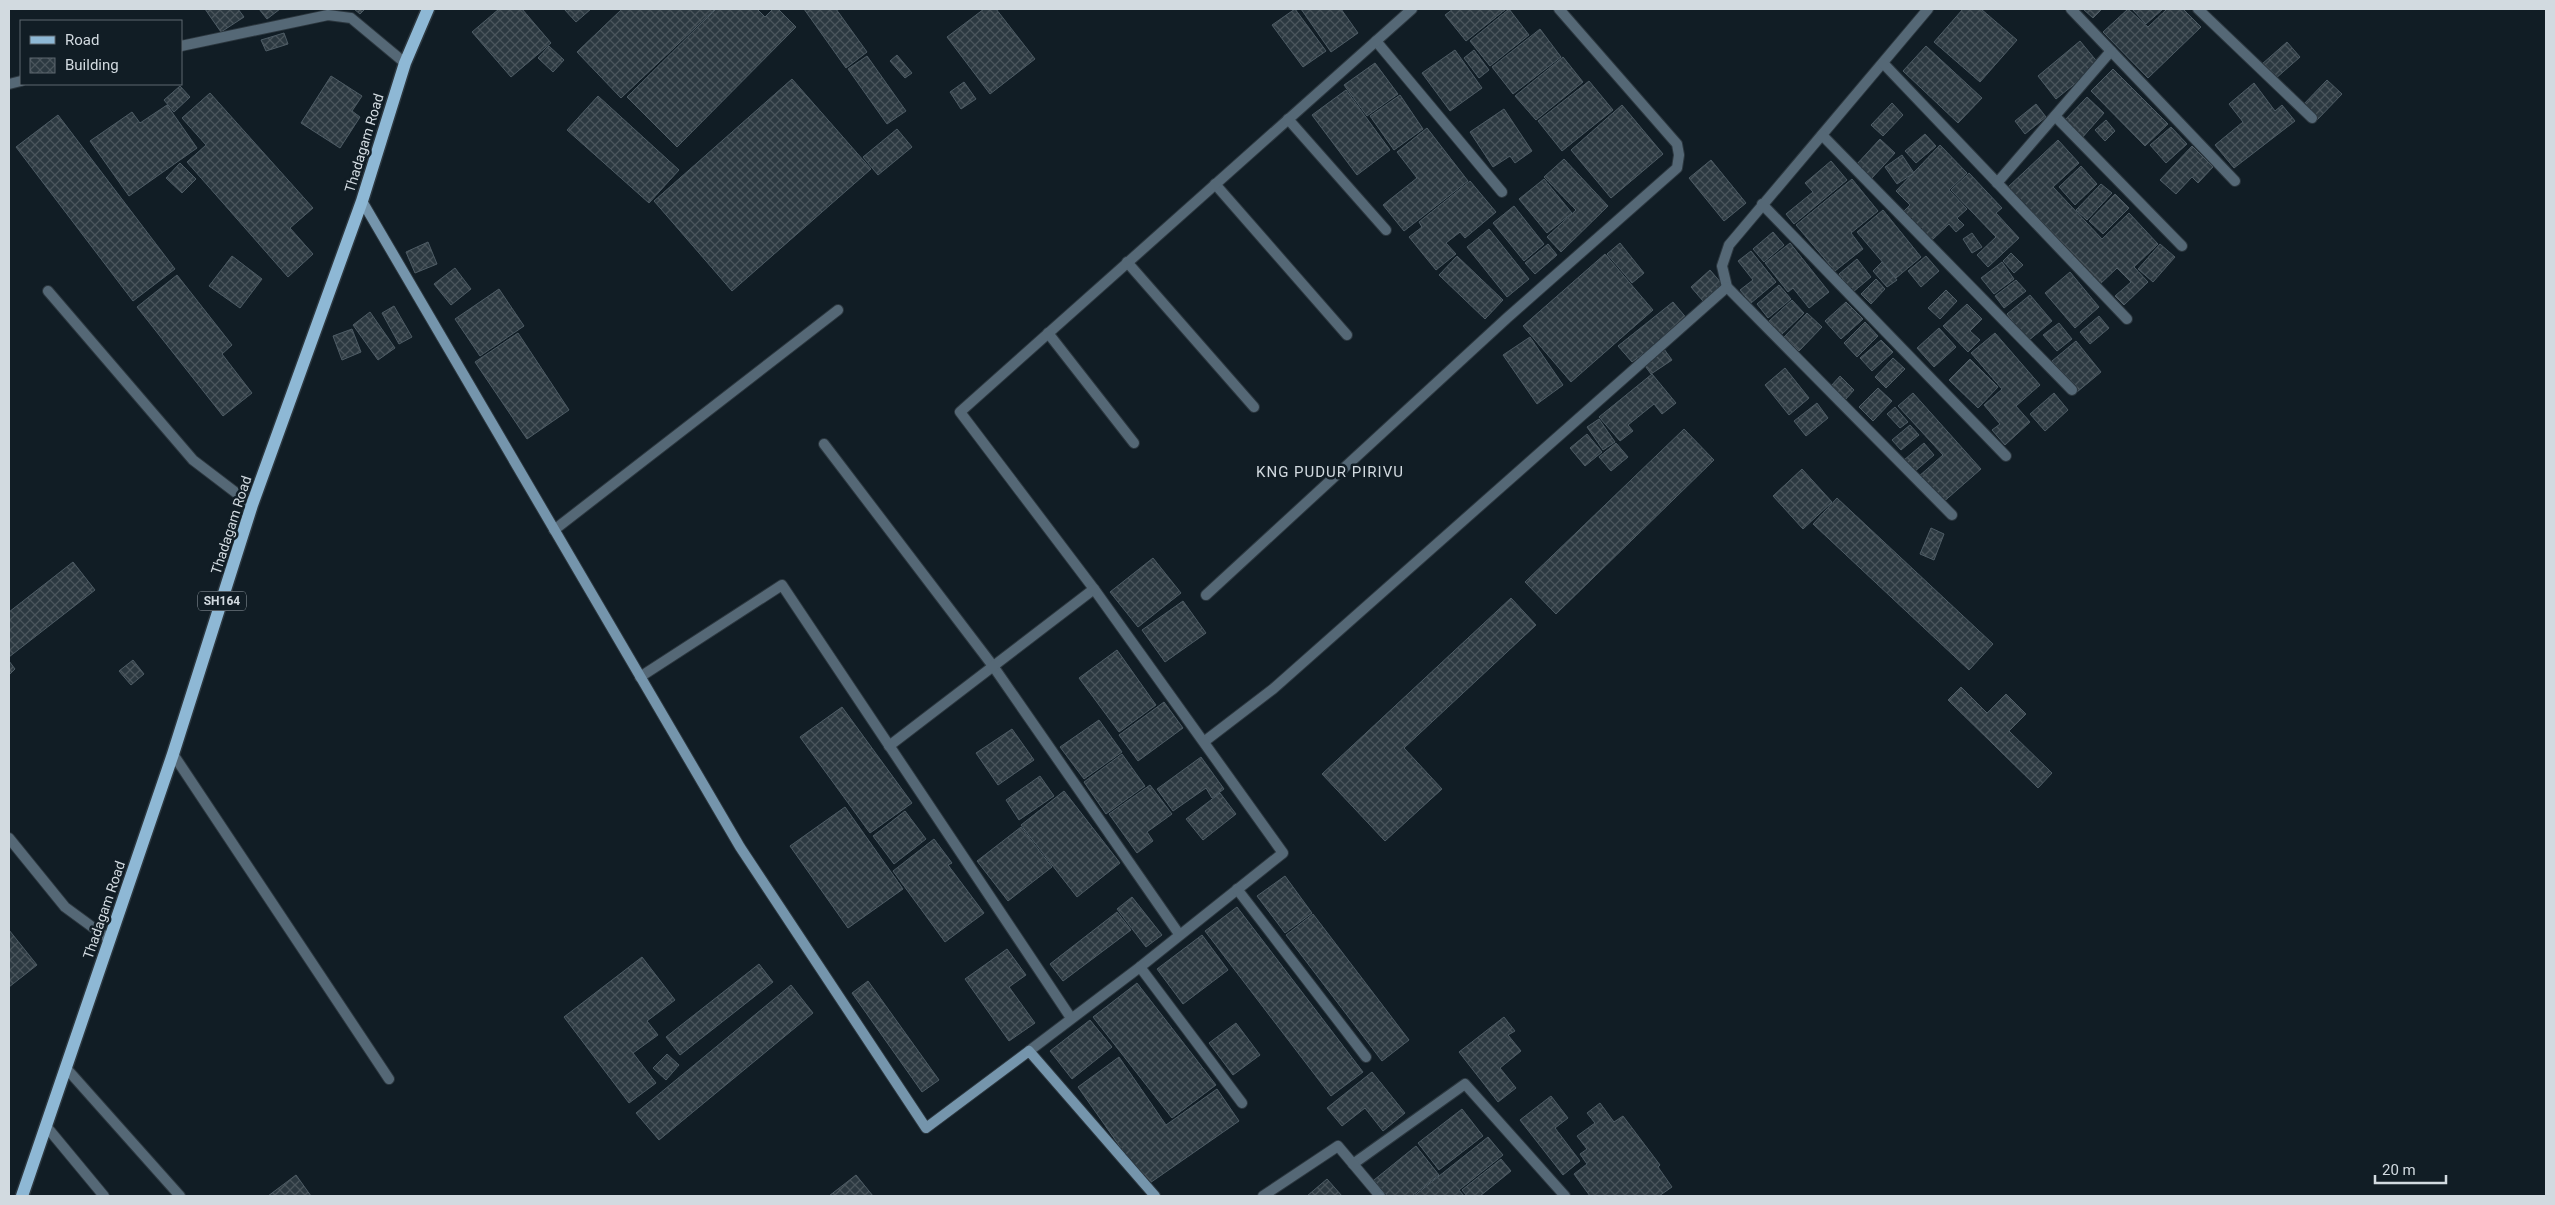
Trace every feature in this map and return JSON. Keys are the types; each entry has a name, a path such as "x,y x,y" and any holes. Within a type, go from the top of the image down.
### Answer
{"main road":[{"name":"Thadagam Road","path":"22,1196 173,754 252,505 362,201 405,63 425,10"}],"street":[{"path":"362,201 740,847 926,1128 1140,967 1283,853 1205,741 1094,589 960,412 1412,9"},
{"path":"1206,595 1507,318 1677,168 1679,155 1677,144 1559,9"},
{"path":"1928,9 1729,245 1722,266 1727,287 1952,515"},
{"path":"2071,9 2235,181"},
{"path":"2198,9 2312,118"},
{"path":"182,46 328,15 351,18 405,63"},
{"path":"1376,41 1502,192"},
{"path":"1997,183 2111,51"},
{"path":"1882,62 2127,319"},
{"path":"2055,116 2182,246"},
{"path":"1288,119 1386,230"},
{"path":"1822,135 2072,390"},
{"path":"1215,184 1347,335"},
{"path":"1762,204 2006,456"},
{"path":"1127,262 1254,407"},
{"path":"1205,741 1274,689 1727,287"},
{"path":"48,291 193,460 252,505"},
{"path":"554,530 838,310"},
{"path":"1048,333 1134,443"},
{"path":"824,444 993,666 1180,934"},
{"path":"640,677 782,585 1071,1018"},
{"path":"889,746 1094,589"},
{"path":"173,754 389,1079"},
{"path":"9,838 65,907 110,940"},
{"path":"1237,889 1366,1057"},
{"path":"1140,967 1242,1103"},
{"path":"1029,1051 1155,1196"},
{"path":"66,1068 180,1196"},
{"path":"1353,1164 1465,1084 1565,1196"},
{"path":"46,1126 104,1196"},
{"path":"1263,1196 1338,1146 1380,1196"}],"building":[{"path":"205,9 238,9 244,17 221,32"},
{"path":"259,9 280,9 267,19"},
{"path":"354,9 365,9 360,14"},
{"path":"499,9 522,9 551,43 511,77 472,32"},
{"path":"564,9 591,9 576,22"},
{"path":"622,9 715,9 621,98 577,52"},
{"path":"716,9 757,9 765,17 773,9 778,9 796,27 677,147 627,97"},
{"path":"804,9 836,9 867,52 846,68"},
{"path":"984,9 996,9 1035,59 990,94 947,37"},
{"path":"1295,9 1326,51 1303,67 1272,25"},
{"path":"1301,9 1341,9 1358,33 1331,52"},
{"path":"1453,9 1506,9 1466,41 1445,15"},
{"path":"1509,9 1529,35 1490,66 1470,41"},
{"path":"1963,9 1981,9 2017,40 1980,82 1934,42"},
{"path":"2083,9 2102,9 2093,18"},
{"path":"2128,9 2148,27 2167,9 2183,9 2201,27 2148,78 2103,32"},
{"path":"2132,9 2163,9 2146,24"},
{"path":"1540,29 1561,57 1513,94 1492,67"},
{"path":"284,33 288,44 266,51 261,40"},
{"path":"2080,41 2099,64 2056,99 2038,76"},
{"path":"2287,42 2300,57 2275,79 2262,64"},
{"path":"549,46 564,60 553,72 538,58"},
{"path":"1926,46 1982,98 1958,123 1903,71"},
{"path":"1455,50 1482,88 1450,111 1422,73"},
{"path":"1474,50 1489,70 1479,78 1464,58"},
{"path":"897,55 912,73 905,78 890,61"},
{"path":"867,56 906,111 887,124 848,69"},
{"path":"1563,57 1583,82 1536,120 1515,96"},
{"path":"1375,63 1398,94 1367,116 1344,85"},
{"path":"2113,69 2168,124 2145,146 2091,91"},
{"path":"331,76 362,96 352,111 360,117 340,148 301,123"},
{"path":"792,79 871,169 732,291 654,201"},
{"path":"2327,80 2342,94 2316,121 2301,107"},
{"path":"1589,81 1613,110 1562,151 1538,121"},
{"path":"964,82 976,99 961,109 950,92"},
{"path":"2254,83 2275,111 2282,105 2295,121 2234,168 2215,145 2243,122 2229,104"},
{"path":"180,86 190,97 174,112 164,100"},
{"path":"1346,90 1390,150 1357,175 1312,115"},
{"path":"210,93 313,208 290,228 313,254 288,277 187,162 206,145 182,118"},
{"path":"1400,95 1423,129 1394,150 1370,116"},
{"path":"598,96 679,170 649,203 567,130"},
{"path":"2087,97 2104,113 2081,139 2063,122"},
{"path":"1892,103 1903,115 1883,136 1871,125"},
{"path":"2036,104 2046,117 2025,134 2015,121"},
{"path":"167,105 197,148 129,196 90,141 132,112 140,123"},
{"path":"1622,105 1663,154 1611,198 1571,150"},
{"path":"1504,109 1532,151 1515,163 1510,156 1493,167 1470,132"},
{"path":"58,115 175,269 133,301 16,147"},
{"path":"2106,120 2115,131 2105,141 2095,130"},
{"path":"2171,127 2187,144 2166,163 2150,145"},
{"path":"1427,128 1468,181 1404,231 1383,205 1417,178 1397,152"},
{"path":"897,129 912,147 878,175 863,157"},
{"path":"1925,134 1936,146 1916,163 1905,151"},
{"path":"1880,139 1895,153 1872,178 1856,165"},
{"path":"2058,140 2079,163 2053,187 2102,239 2129,213 2158,244 2134,267 2148,282 2124,305 2115,296 2131,282 2117,268 2099,285 2007,188"},
{"path":"1940,145 1967,173 1949,190 1967,209 1957,218 1964,225 1956,232 1949,224 1932,240 1904,211 1910,205 1896,191"},
{"path":"2192,146 2213,167 2198,183 2192,177 2176,194 2160,180"},
{"path":"1902,155 1914,173 1897,184 1885,167"},
{"path":"1564,159 1608,206 1561,252 1547,237 1576,210 1544,177"},
{"path":"1711,160 1746,203 1724,221 1689,178"},
{"path":"1831,161 1847,180 1794,224 1786,214 1813,192 1805,183"},
{"path":"180,163 196,179 182,193 166,178"},
{"path":"2081,166 2097,184 2075,205 2059,187"},
{"path":"1969,173 2002,208 1996,213 2019,238 1988,267 1977,255 1996,237 1951,190"},
{"path":"1544,179 1572,213 1547,233 1519,199"},
{"path":"1852,179 1878,211 1851,233 1863,249 1835,271 1796,225"},
{"path":"1470,181 1496,212 1465,238 1460,232 1446,243 1456,254 1436,270 1409,237 1422,227 1419,222"},
{"path":"2101,184 2112,193 2087,220 2076,210"},
{"path":"2115,194 2129,208 2103,234 2089,221"},
{"path":"1514,206 1544,244 1524,261 1493,223"},
{"path":"1883,210 1921,257 1896,278 1857,232"},
{"path":"1489,229 1529,279 1507,297 1467,247"},
{"path":"1773,232 1784,245 1764,262 1753,249"},
{"path":"1972,233 1982,247 1972,253 1963,239"},
{"path":"428,242 437,264 415,273 406,252"},
{"path":"1620,243 1644,273 1632,283 1607,254"},
{"path":"1790,243 1829,292 1809,308 1793,288 1788,292 1765,263"},
{"path":"1548,244 1557,255 1535,274 1525,263"},
{"path":"2160,244 2175,257 2153,282 2138,269"},
{"path":"1751,251 1776,282 1751,303 1740,290 1753,280 1738,261"},
{"path":"2011,253 2023,265 2014,273 2003,261"},
{"path":"1605,254 1653,310 1571,382 1523,326"},
{"path":"232,256 262,279 240,308 209,286"},
{"path":"1457,256 1503,300 1485,319 1439,275"},
{"path":"1926,256 1939,271 1921,287 1908,271"},
{"path":"1857,259 1871,277 1853,292 1839,274"},
{"path":"1882,262 1897,280 1887,287 1873,271"},
{"path":"2002,262 2014,279 1994,294 1981,278"},
{"path":"455,268 471,289 451,305 434,284"},
{"path":"1710,270 1722,284 1703,301 1691,287"},
{"path":"2070,272 2099,307 2075,328 2045,293"},
{"path":"177,275 232,345 222,354 252,393 223,416 137,307"},
{"path":"1876,279 1885,289 1871,304 1861,294"},
{"path":"2016,280 2026,291 2004,308 1995,296"},
{"path":"1779,285 1791,299 1768,318 1757,304"},
{"path":"499,289 524,326 480,356 455,319"},
{"path":"1946,290 1957,301 1940,319 1928,308"},
{"path":"2030,295 2052,321 2028,341 2007,314"},
{"path":"1792,300 1804,313 1781,335 1769,321"},
{"path":"1673,302 1688,320 1632,362 1618,346"},
{"path":"1846,302 1863,319 1841,339 1825,321"},
{"path":"1967,304 1982,319 1970,331 1980,340 1968,352 1943,326"},
{"path":"394,306 412,337 399,344 382,313"},
{"path":"370,312 395,348 378,360 353,325"},
{"path":"1807,313 1822,327 1799,351 1784,337"},
{"path":"2099,316 2109,328 2090,344 2080,332"},
{"path":"1865,322 1878,336 1857,357 1844,343"},
{"path":"2059,323 2072,339 2057,351 2043,335"},
{"path":"1939,328 1956,347 1934,367 1917,348"},
{"path":"352,329 361,352 342,360 333,336"},
{"path":"518,333 569,410 527,439 475,362"},
{"path":"1995,333 2040,385 2016,406 2030,422 2005,445 1992,430 2000,424 1984,405 2002,389 1971,353"},
{"path":"1530,337 1563,385 1537,404 1503,355"},
{"path":"1881,340 1893,352 1872,371 1860,358"},
{"path":"2076,341 2101,372 2077,392 2052,361"},
{"path":"1664,349 1672,360 1651,374 1643,363"},
{"path":"1893,358 1905,369 1886,388 1875,377"},
{"path":"1970,359 1998,387 1978,408 1949,380"},
{"path":"1785,368 1809,398 1789,415 1765,385"},
{"path":"1652,374 1676,403 1662,414 1654,404 1628,425 1633,431 1620,441 1599,417"},
{"path":"1840,376 1854,390 1845,400 1831,386"},
{"path":"1878,388 1892,401 1873,421 1859,407"},
{"path":"1913,393 1981,469 1941,504 1918,477 1943,455 1898,406"},
{"path":"2054,393 2068,410 2045,431 2030,414"},
{"path":"1817,403 1828,418 1806,436 1794,421"},
{"path":"1895,407 1908,422 1900,428 1887,414"},
{"path":"1599,419 1615,442 1603,450 1587,427"},
{"path":"1910,425 1919,435 1901,450 1892,440"},
{"path":"1684,429 1714,460 1556,614 1525,582"},
{"path":"1587,434 1602,452 1585,466 1570,448"},
{"path":"1616,443 1628,457 1611,471 1599,457"},
{"path":"1924,443 1934,455 1914,472 1904,460"},
{"path":"1802,469 1832,502 1803,529 1773,496"},
{"path":"1837,498 1993,644 1969,670 1813,524"},
{"path":"1931,528 1944,534 1934,560 1920,554"},
{"path":"1153,558 1181,593 1138,627 1110,592"},
{"path":"73,562 95,590 9,657 9,612"},
{"path":"1511,598 1536,625 1404,748 1442,789 1385,841 1322,774"},
{"path":"1183,601 1206,633 1165,662 1142,630"},
{"path":"1117,650 1156,705 1119,732 1079,678"},
{"path":"133,660 144,674 131,685 119,671"},
{"path":"9,661 15,669 9,675"},
{"path":"1961,687 1987,713 2006,694 2026,714 2009,731 2052,773 2038,788 1948,700"},
{"path":"1164,702 1183,728 1138,761 1119,735"},
{"path":"842,707 912,803 870,833 800,737"},
{"path":"1099,720 1122,752 1084,779 1060,747"},
{"path":"1012,729 1034,760 998,785 976,753"},
{"path":"1122,754 1145,786 1106,814 1084,782"},
{"path":"1201,757 1224,789 1212,798 1206,788 1173,811 1157,789"},
{"path":"1040,776 1054,796 1019,820 1006,800"},
{"path":"1150,785 1172,814 1147,832 1153,841 1137,853 1109,814"},
{"path":"1064,791 1120,863 1077,897 1021,825"},
{"path":"1220,793 1236,814 1203,840 1186,819"},
{"path":"845,807 903,889 848,928 790,846"},
{"path":"905,811 926,839 894,864 873,836"},
{"path":"1021,827 1052,867 1008,901 977,861"},
{"path":"934,839 952,863 948,865 984,913 945,942 893,871"},
{"path":"1285,876 1312,913 1285,933 1257,896"},
{"path":"1132,897 1162,935 1146,947 1117,909"},
{"path":"1237,907 1363,1072 1331,1096 1205,931"},
{"path":"1117,912 1131,930 1063,981 1050,964"},
{"path":"1313,914 1409,1040 1382,1061 1286,935"},
{"path":"9,930 37,965 9,987"},
{"path":"1202,935 1228,970 1183,1004 1157,969"},
{"path":"1007,949 1026,975 1009,987 1035,1023 1009,1041 965,979"},
{"path":"642,957 675,1000 647,1021 658,1035 633,1053 656,1083 629,1103 564,1017"},
{"path":"759,964 773,982 680,1055 666,1037"},
{"path":"868,981 939,1080 922,1092 852,993"},
{"path":"1137,983 1216,1085 1172,1118 1093,1017"},
{"path":"791,985 813,1013 659,1140 636,1113"},
{"path":"1504,1017 1515,1031 1508,1035 1521,1051 1500,1068 1516,1088 1498,1102 1459,1052"},
{"path":"1090,1020 1112,1047 1072,1079 1050,1051"},
{"path":"1236,1023 1260,1055 1233,1075 1209,1043"},
{"path":"667,1054 679,1065 666,1080 653,1068"},
{"path":"1119,1057 1166,1125 1217,1089 1239,1121 1147,1185 1078,1087"},
{"path":"1372,1072 1405,1113 1383,1131 1365,1108 1342,1126 1327,1108"},
{"path":"1551,1096 1568,1118 1555,1128 1580,1161 1563,1175 1520,1120"},
{"path":"1600,1103 1614,1122 1623,1116 1660,1165 1658,1167 1672,1187 1659,1196 1590,1196 1574,1174 1587,1164 1580,1154 1587,1149 1577,1136 1595,1123 1587,1113"},
{"path":"1462,1109 1483,1136 1439,1170 1418,1143"},
{"path":"1488,1137 1503,1155 1459,1190 1464,1196 1414,1196"},
{"path":"1416,1146 1439,1175 1412,1196 1387,1196 1374,1180"},
{"path":"1501,1159 1511,1171 1480,1196 1467,1196 1462,1190"},
{"path":"296,1175 311,1196 268,1196"},
{"path":"856,1175 873,1196 829,1196"},
{"path":"1327,1179 1342,1196 1307,1196"}],"district":[{"name":"KNG PUDUR PIRIVU","path":"1330,472"}]}
